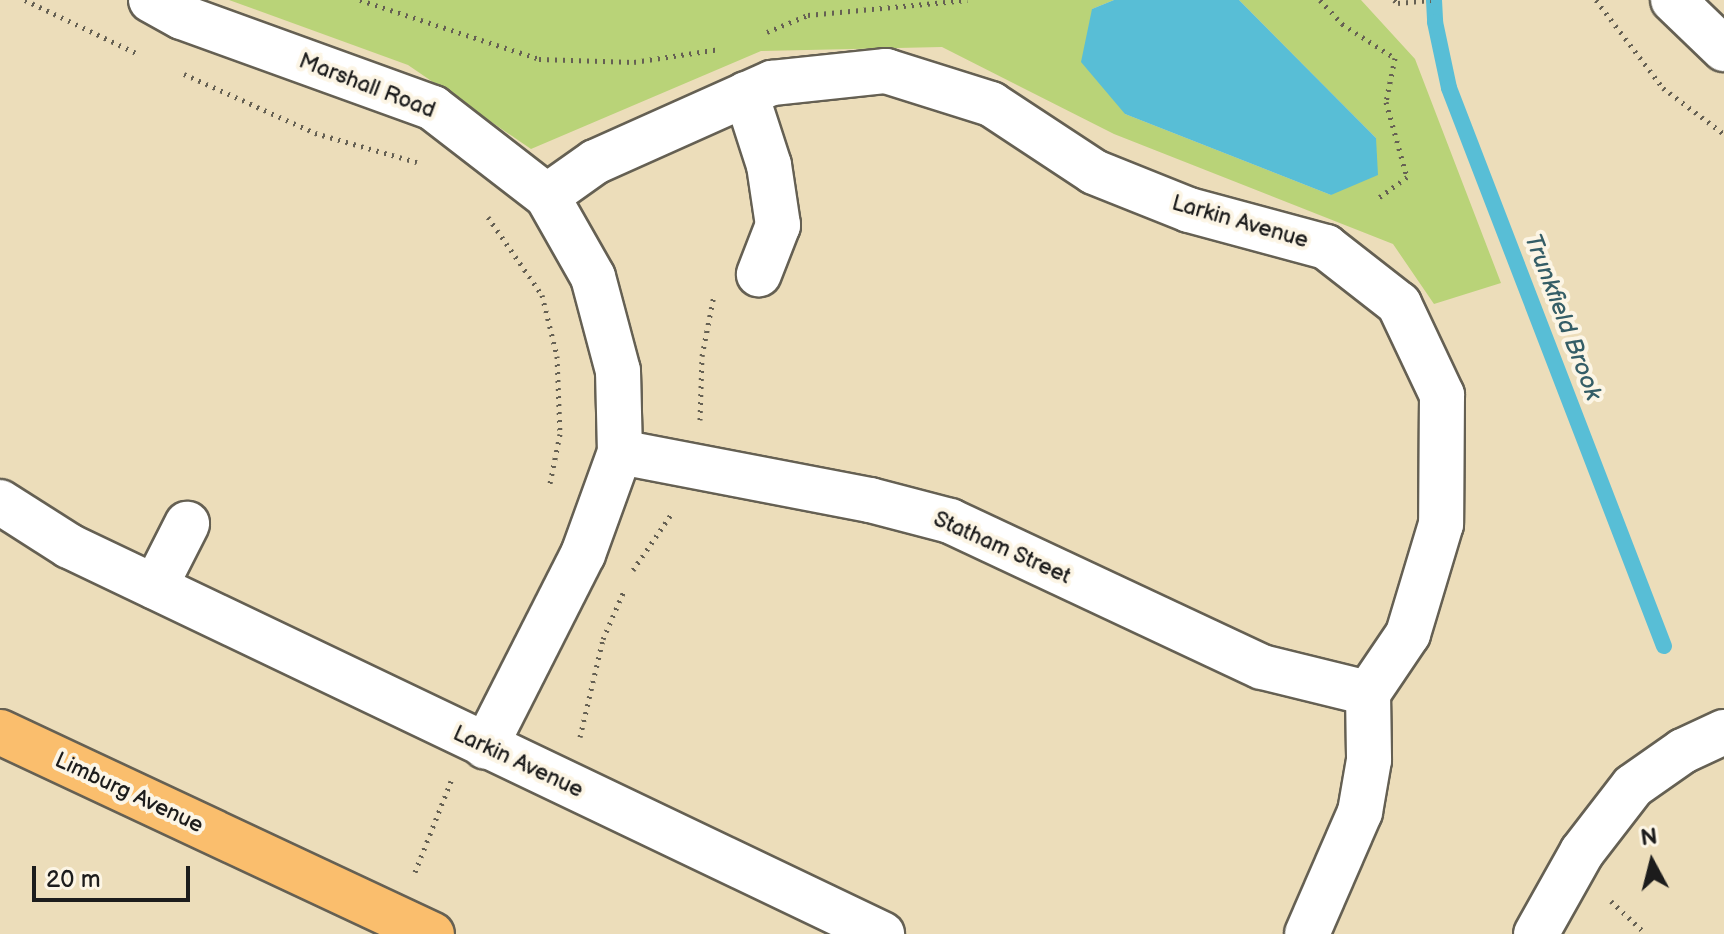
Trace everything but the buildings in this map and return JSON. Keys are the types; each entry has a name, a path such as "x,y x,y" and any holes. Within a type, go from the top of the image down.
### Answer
{"main road":[{"name":"Limburg Avenue","path":"0,732 406,929"}],"street":[{"name":"Marshall Road","path":"151,0 182,17 433,108 547,196 593,277 618,371 620,452 583,554 476,742"},
{"path":"1673,0 1724,49"},
{"name":"Larkin Avenue","path":"547,196 595,162 772,83 886,71 991,104 1094,172 1189,210 1326,247 1399,304 1442,395 1441,524 1408,634 1368,693"},
{"path":"746,94 769,165 778,225 759,274"},
{"name":"Statham Street","path":"620,452 870,500 950,521 1262,667 1368,693"},
{"name":"Larkin Avenue","path":"0,502 69,546 882,934"},
{"path":"155,587 187,524"},
{"path":"1307,934 1360,812 1369,760 1368,693"},
{"path":"1536,934 1582,852 1633,786 1683,751 1724,732"}],"path":[{"path":"25,0 151,60"},
{"path":"360,0 413,21 539,59 634,62 722,49"},
{"path":"765,32 808,15 967,0"},
{"path":"1320,0 1342,24 1395,58 1386,102 1407,177 1378,198"},
{"path":"1396,2 1431,0"},
{"path":"1596,0 1663,88 1724,134"},
{"path":"179,72 315,133 415,160 428,169"},
{"path":"484,213 500,231 542,295 557,356 560,434 549,488"},
{"path":"406,929 476,742"}],"green space":[{"path":"229,0 1114,0 1092,9 1125,114 1331,195 1376,138 1239,0 1361,0 1415,59 1501,283 1434,304 1393,244 1114,134 942,47 761,51 531,149 408,65"}],"water":[{"path":"1114,0 1239,0 1376,138 1378,175 1331,195 1125,114 1081,62 1092,9"}],"waterway":[{"name":"Trunkfield Brook","path":"1434,0 1435,22 1449,88 1664,646"}]}
